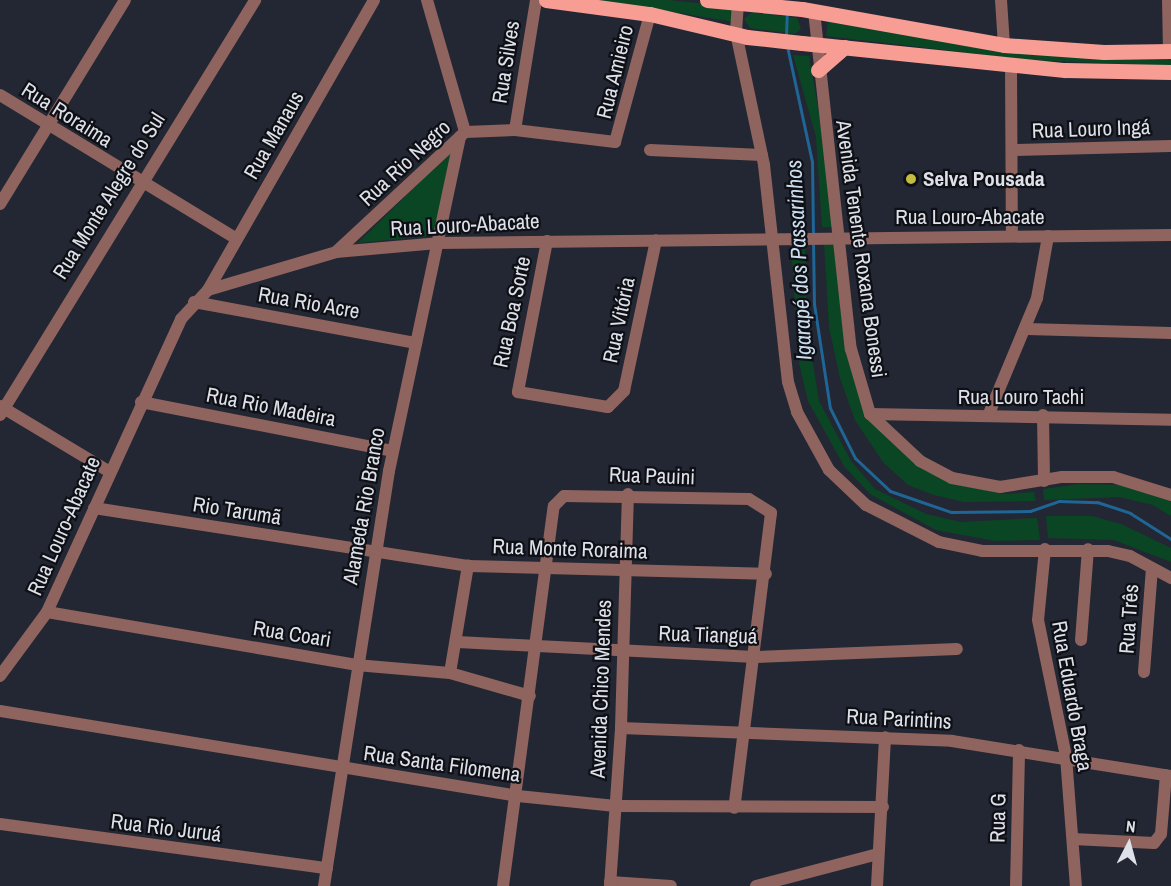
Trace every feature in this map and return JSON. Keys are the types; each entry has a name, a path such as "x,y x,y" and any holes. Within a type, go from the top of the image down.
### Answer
{"main road":[{"path":"546,0 651,14 742,35 809,44 844,46 1011,66 1171,72"},
{"path":"707,0 808,10 1004,45 1170,51"},
{"path":"818,70 844,46"}],"street":[{"path":"0,204 125,0"},
{"name":"Rua Monte Alegre do Sul","path":"1,410 255,0"},
{"name":"Rua Manaus","path":"208,290 374,0"},
{"path":"427,0 462,134"},
{"name":"Rua Silves","path":"515,130 536,0"},
{"path":"1001,0 1004,45"},
{"path":"1168,0 1170,51"},
{"path":"743,3 742,35 762,155 791,396 829,470 866,505 922,536 982,551 1088,549 1130,556 1171,578"},
{"name":"Avenida Tenente Roxana Bonessi","path":"808,10 809,44 818,70 834,166 832,236 851,350 870,414"},
{"name":"Rua Amieiro","path":"617,141 651,14"},
{"name":"Rua Louro Ingá","path":"1011,66 1012,237"},
{"name":"Rua Roraima","path":"0,95 140,183 237,239"},
{"name":"Rua Rio Negro","path":"336,252 462,134 515,130 596,142 617,141"},
{"name":"Alameda Rio Branco","path":"324,886 339,769 392,451 462,134"},
{"name":"Rua Louro Ingá","path":"1012,150 1171,146"},
{"path":"650,150 762,155"},
{"name":"Rua Louro-Abacate","path":"0,676 47,612 141,402 194,302 208,290 336,252 438,243 772,236 1171,235"},
{"path":"988,416 1027,329 1048,236"},
{"name":"Rua Vitória","path":"518,392 569,403 615,405 624,391 656,240"},
{"name":"Rua Boa Sorte","path":"518,392 548,241"},
{"name":"Rua Rio Acre","path":"194,302 416,343"},
{"path":"1027,329 1171,333"},
{"name":"Rua Rio Madeira","path":"141,402 392,451"},
{"path":"1,410 110,472"},
{"path":"870,414 920,461 952,478 1000,487 1044,481 1113,477 1171,495"},
{"name":"Rua Louro Tachi","path":"870,414 1043,415 1171,420"},
{"path":"1043,415 1044,481"},
{"name":"Rua Pauini","path":"547,568 556,502 569,494 628,494 749,499 763,504 773,519 766,574"},
{"name":"Avenida Chico Mendes","path":"610,884 621,728 628,494"},
{"name":"Rio Tarumã","path":"94,508 374,553"},
{"name":"Rua Eduardo Braga","path":"1045,549 1038,620 1066,757 1076,886"},
{"path":"1081,640 1088,549"},
{"name":"Rua Monte Roraima","path":"374,553 468,566 766,574"},
{"path":"450,674 458,642 468,566"},
{"path":"502,886 518,796 547,568"},
{"name":"Rua Três","path":"1144,672 1152,568"},
{"path":"734,808 766,574"},
{"name":"Rua Coari","path":"47,612 356,665 450,674 530,696"},
{"name":"Rua Tianguá","path":"458,642 538,648 754,657 957,649"},
{"name":"Rua Santa Filomena","path":"0,711 339,769 518,796 615,806 883,807"},
{"name":"Rua Parintins","path":"621,728 885,737 1019,750 1169,776"},
{"path":"877,886 885,737"},
{"name":"Rua G","path":"1016,886 1019,750"},
{"path":"1073,839 1154,843 1161,834 1169,776"},
{"name":"Rua Rio Juruá","path":"0,824 327,868"},
{"path":"756,886 878,854"},
{"path":"610,884 671,886"}],"green space":[{"path":"600,0 668,0 736,7 734,22"},
{"path":"752,12 797,18 801,29 795,34 750,28 744,19"},
{"path":"828,22 959,43 1171,57 1171,66 1028,60 826,36"},
{"path":"793,55 809,56 839,227 822,227 816,137"},
{"path":"452,150 436,225 428,236 358,243"},
{"path":"824,243 835,243 851,363 888,438 961,484 1003,494 1034,492 1036,501 964,502 934,495 908,485 883,462 855,420 840,378 829,327"},
{"path":"791,244 805,244 807,327 819,401 851,461 875,489 926,514 961,522 1037,518 1040,540 995,541 936,530 870,494 844,466 808,401 799,363"},
{"path":"1079,484 1128,485 1171,499 1171,516 1153,505 1119,497 1044,500 1043,489"},
{"path":"1046,516 1092,516 1121,524 1171,548 1171,562 1114,540 1048,538"}],"waterway":[{"name":"Igarapé dos Passarinhos","path":"786,36 787,13"},
{"name":"Igarapé dos Passarinhos","path":"787,46 812,162 813,235"},
{"name":"Igarapé dos Passarinhos","path":"813,241 814,304 830,408 855,458 890,491 951,512 1030,511 1059,501 1097,502 1130,513 1171,539"}],"place":[{"name":"Selva Pousada","path":"911,179"}]}
